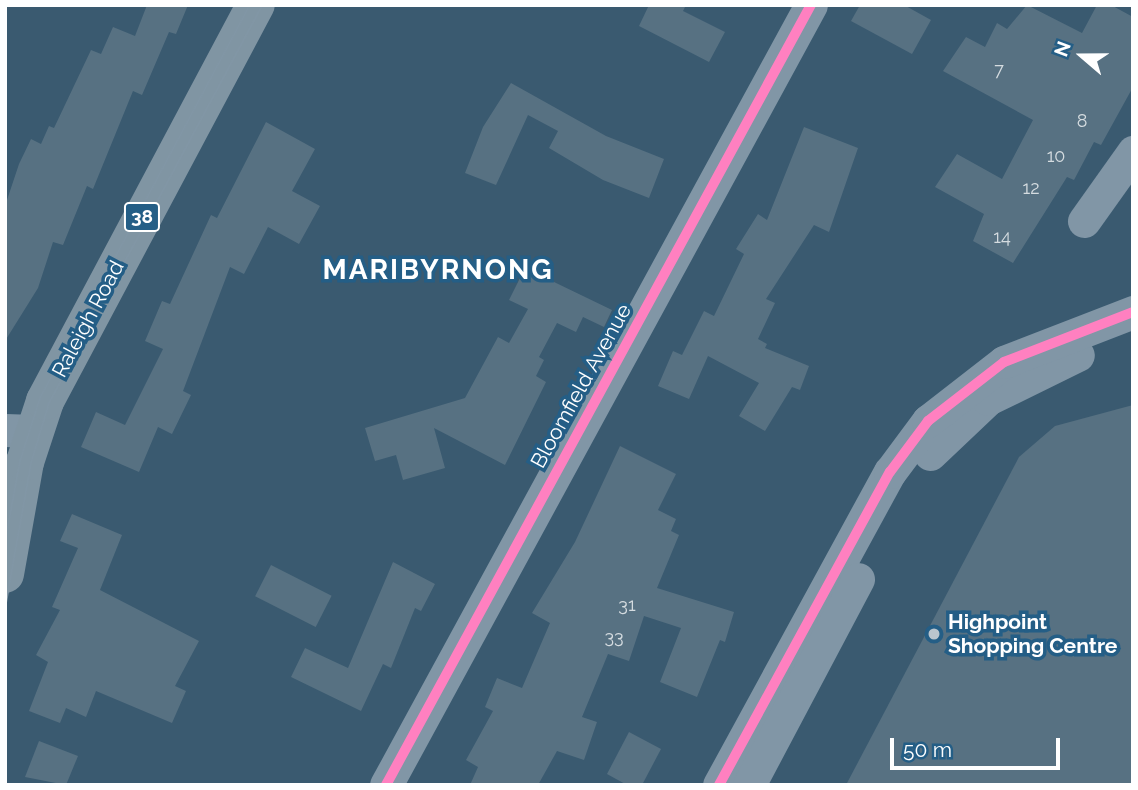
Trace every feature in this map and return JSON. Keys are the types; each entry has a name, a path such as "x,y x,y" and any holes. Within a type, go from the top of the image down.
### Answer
{"main road":[{"name":"Raleigh Road","path":"5,574 19,430 58,374 256,5"}],"street":[{"name":"Bloomfield Avenue","path":"386,785 811,5"},
{"path":"1084,221 1133,152"},
{"path":"719,785 890,472 928,421 1004,362 1133,312"},
{"path":"749,785 910,483 939,441 988,399 1019,381 1133,335"}],"building":[{"path":"147,5 188,5 176,34 169,32 142,95 133,91 93,189 87,186 63,245 53,242 38,288 5,341 5,206 19,164 31,139 41,144 49,126 54,128 91,50 101,54 113,27 135,36"},
{"path":"649,5 686,5 683,11 725,32 709,62 639,26"},
{"path":"860,5 904,5 931,20 912,54 851,21"},
{"path":"1027,5 1082,33 1097,5 1111,5 1133,17 1133,87 1101,145 1094,142 1074,180 1067,177 1013,263 973,241 984,214 935,187 957,154 1002,179 1033,120 943,71 966,37 985,47 997,23 1007,29"},
{"path":"511,83 606,136 664,159 649,198 603,180 549,148 558,131 528,115 496,185 465,173 483,127"},
{"path":"266,122 315,149 292,191 320,206 299,244 268,227 244,274 230,267 183,391 191,395 172,434 158,427 139,472 81,447 96,412 125,425 163,349 145,341 162,301 170,304 211,215 217,218"},
{"path":"804,127 858,148 829,232 814,225 766,299 775,303 758,339 767,344 765,348 809,366 800,390 792,387 765,431 739,416 759,383 708,356 689,399 658,386 673,351 682,355 704,311 714,316 744,254 736,249 758,214 767,220"},
{"path":"525,268 612,310 604,327 583,317 576,332 557,323 539,357 544,360 536,376 546,382 505,465 434,428 445,468 403,480 396,455 375,461 365,428 465,398 498,337 509,343 528,309 509,300"},
{"path":"1133,405 1133,785 846,785 1019,457 1055,426"},
{"path":"620,446 676,474 658,510 676,519 671,531 679,535 657,588 734,612 725,642 720,640 697,697 660,682 681,628 644,616 629,661 608,654 582,717 597,722 584,760 557,751 538,785 470,785 478,767 466,760 493,711 485,707 497,678 522,688 550,623 532,613 575,542"},
{"path":"72,514 122,535 100,590 199,641 175,686 186,691 172,723 96,691 86,717 66,708 60,723 29,711 48,662 36,655 60,610 52,607 78,548 60,541"},
{"path":"393,562 435,584 421,611 415,608 391,668 383,664 361,711 291,677 305,648 348,668"},
{"path":"271,565 332,596 316,627 255,596"},
{"path":"629,732 661,749 642,785 627,785 607,774"},
{"path":"39,741 78,756 66,785 25,777"}],"tram line":[{"path":"5,542 20,461 40,398 250,5"},
{"path":"5,608 31,463 49,403 262,5"}],"cycle path":[{"path":"386,785 811,5"},
{"path":"719,785 890,472 928,421 1004,362 1133,312"}],"place":[{"name":"Highpoint Shopping Centre","path":"934,634"}],"district":[{"name":"MARIBYRNONG","path":"438,270"}]}
